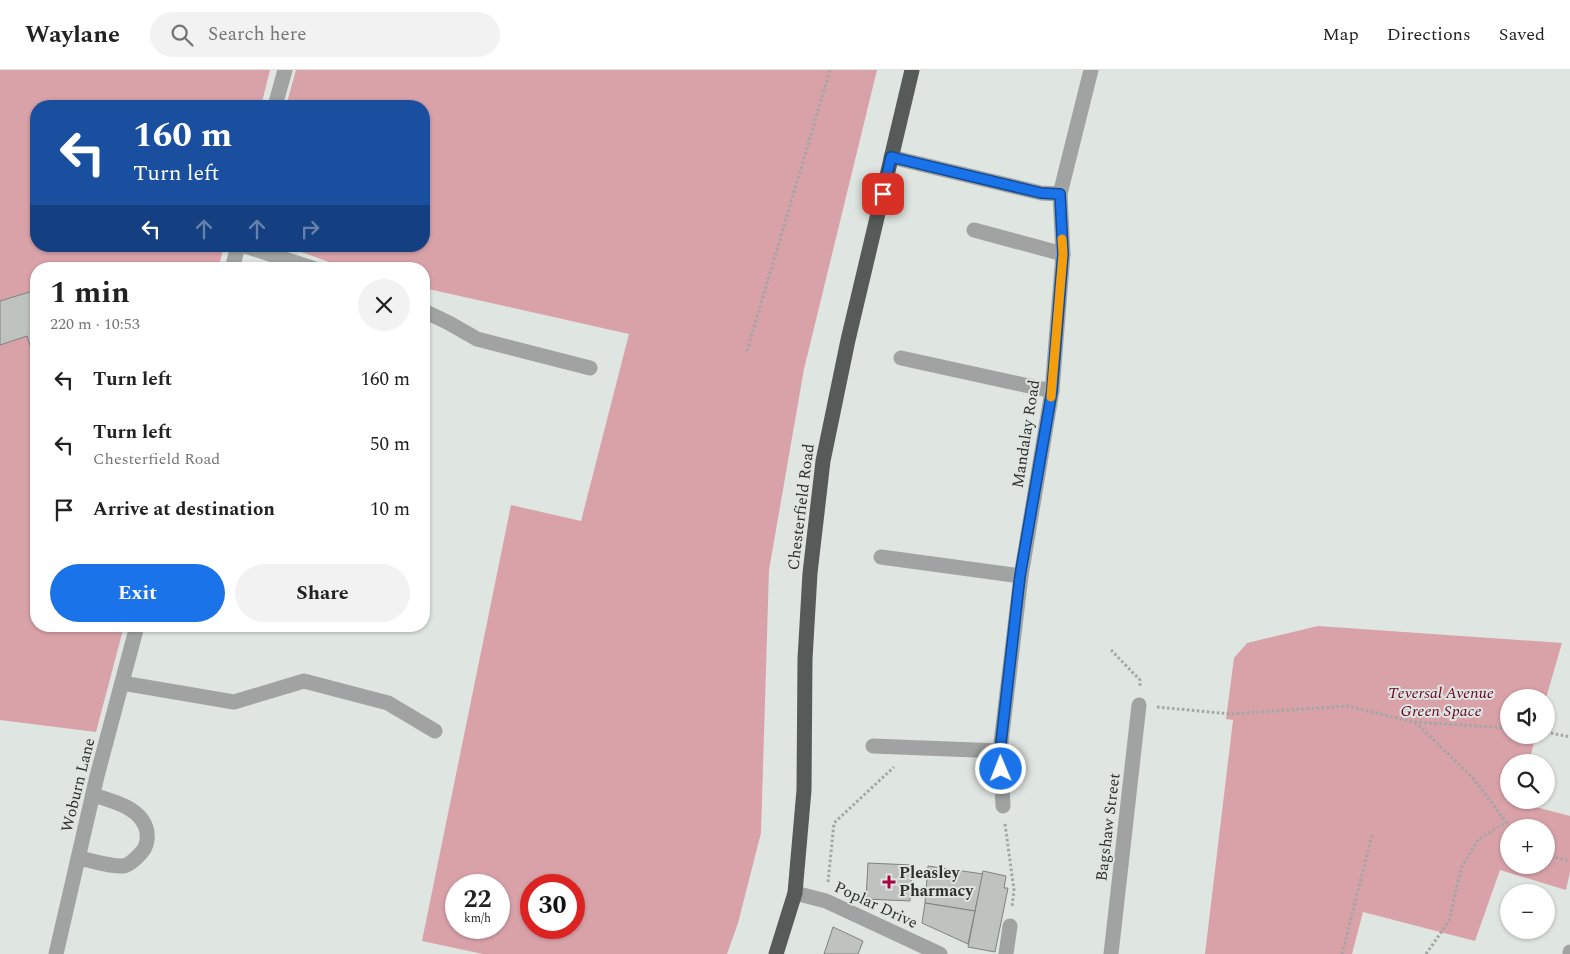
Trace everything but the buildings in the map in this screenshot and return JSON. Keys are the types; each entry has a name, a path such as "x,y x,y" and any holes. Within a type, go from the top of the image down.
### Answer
{"highway":[{"name":"Chesterfield Road","path":"776,954 795,893 804,790 805,659 810,573 823,461 848,340 912,70"}],"street":[{"path":"277,100 285,70"},
{"name":"Mandalay Road","path":"1003,806 1000,751 1020,576 1052,391 1063,254 1060,194 1091,70"},
{"path":"891,157 1041,193 1060,194"},
{"path":"974,230 1063,254"},
{"path":"263,252 294,262"},
{"path":"430,313 476,339 590,368"},
{"path":"901,358 1052,391"},
{"path":"881,557 1020,576"},
{"name":"Woburn Lane","path":"56,954 93,795 135,632"},
{"path":"122,682 234,702 304,681 388,703 435,731"},
{"name":"Bagshaw Street","path":"1111,954 1140,705"},
{"path":"873,746 1000,751"},
{"path":"78,858 125,866 146,848 148,838 145,824 133,810 93,795"},
{"name":"Poplar Drive","path":"795,893 826,900 940,954"},
{"path":"1006,954 1010,926"}],"path":[{"path":"747,351 830,70"},
{"path":"1111,650 1140,680 1140,705 1231,714 1347,706 1414,722 1500,727"},
{"path":"1414,722 1473,778 1504,819"},
{"path":"1555,734 1570,738"},
{"path":"826,900 834,822 899,762"},
{"path":"1003,806 1014,890 1010,926"},
{"path":"1426,954 1449,921 1461,868 1478,840 1500,826"},
{"path":"1342,954 1372,835"},
{"path":"1555,857 1570,861"}],"green space":[{"path":"0,70 270,70 262,100 30,100 30,252 222,252 220,262 30,262 30,632 122,632 96,732 0,720"},
{"path":"296,70 877,70 804,369 769,570 761,833 738,923 727,954 483,954 422,941 511,505 581,521 629,334 430,289 430,262 329,262 301,252 430,252 430,100 288,100"},
{"name":"Teversal Avenue Green Space","path":"1318,626 1562,643 1549,689 1500,689 1500,744 1534,744 1531,754 1500,754 1500,809 1543,809 1570,816 1570,872 1566,890 1555,887 1555,884 1546,884 1513,874 1555,874 1555,819 1500,819 1500,870 1475,941 1363,912 1352,954 1205,954 1233,720 1226,719 1234,658 1247,643"}],"slow traffic":[{"path":"1051,397 1063,254 1062,239"}],"place":[{"name":"Pleasley Pharmacy","path":"889,882"}],"route":[{"path":"883,194 891,157 1041,193 1060,194 1063,254 1052,391 1020,576 1000,751 1001,769"}]}
